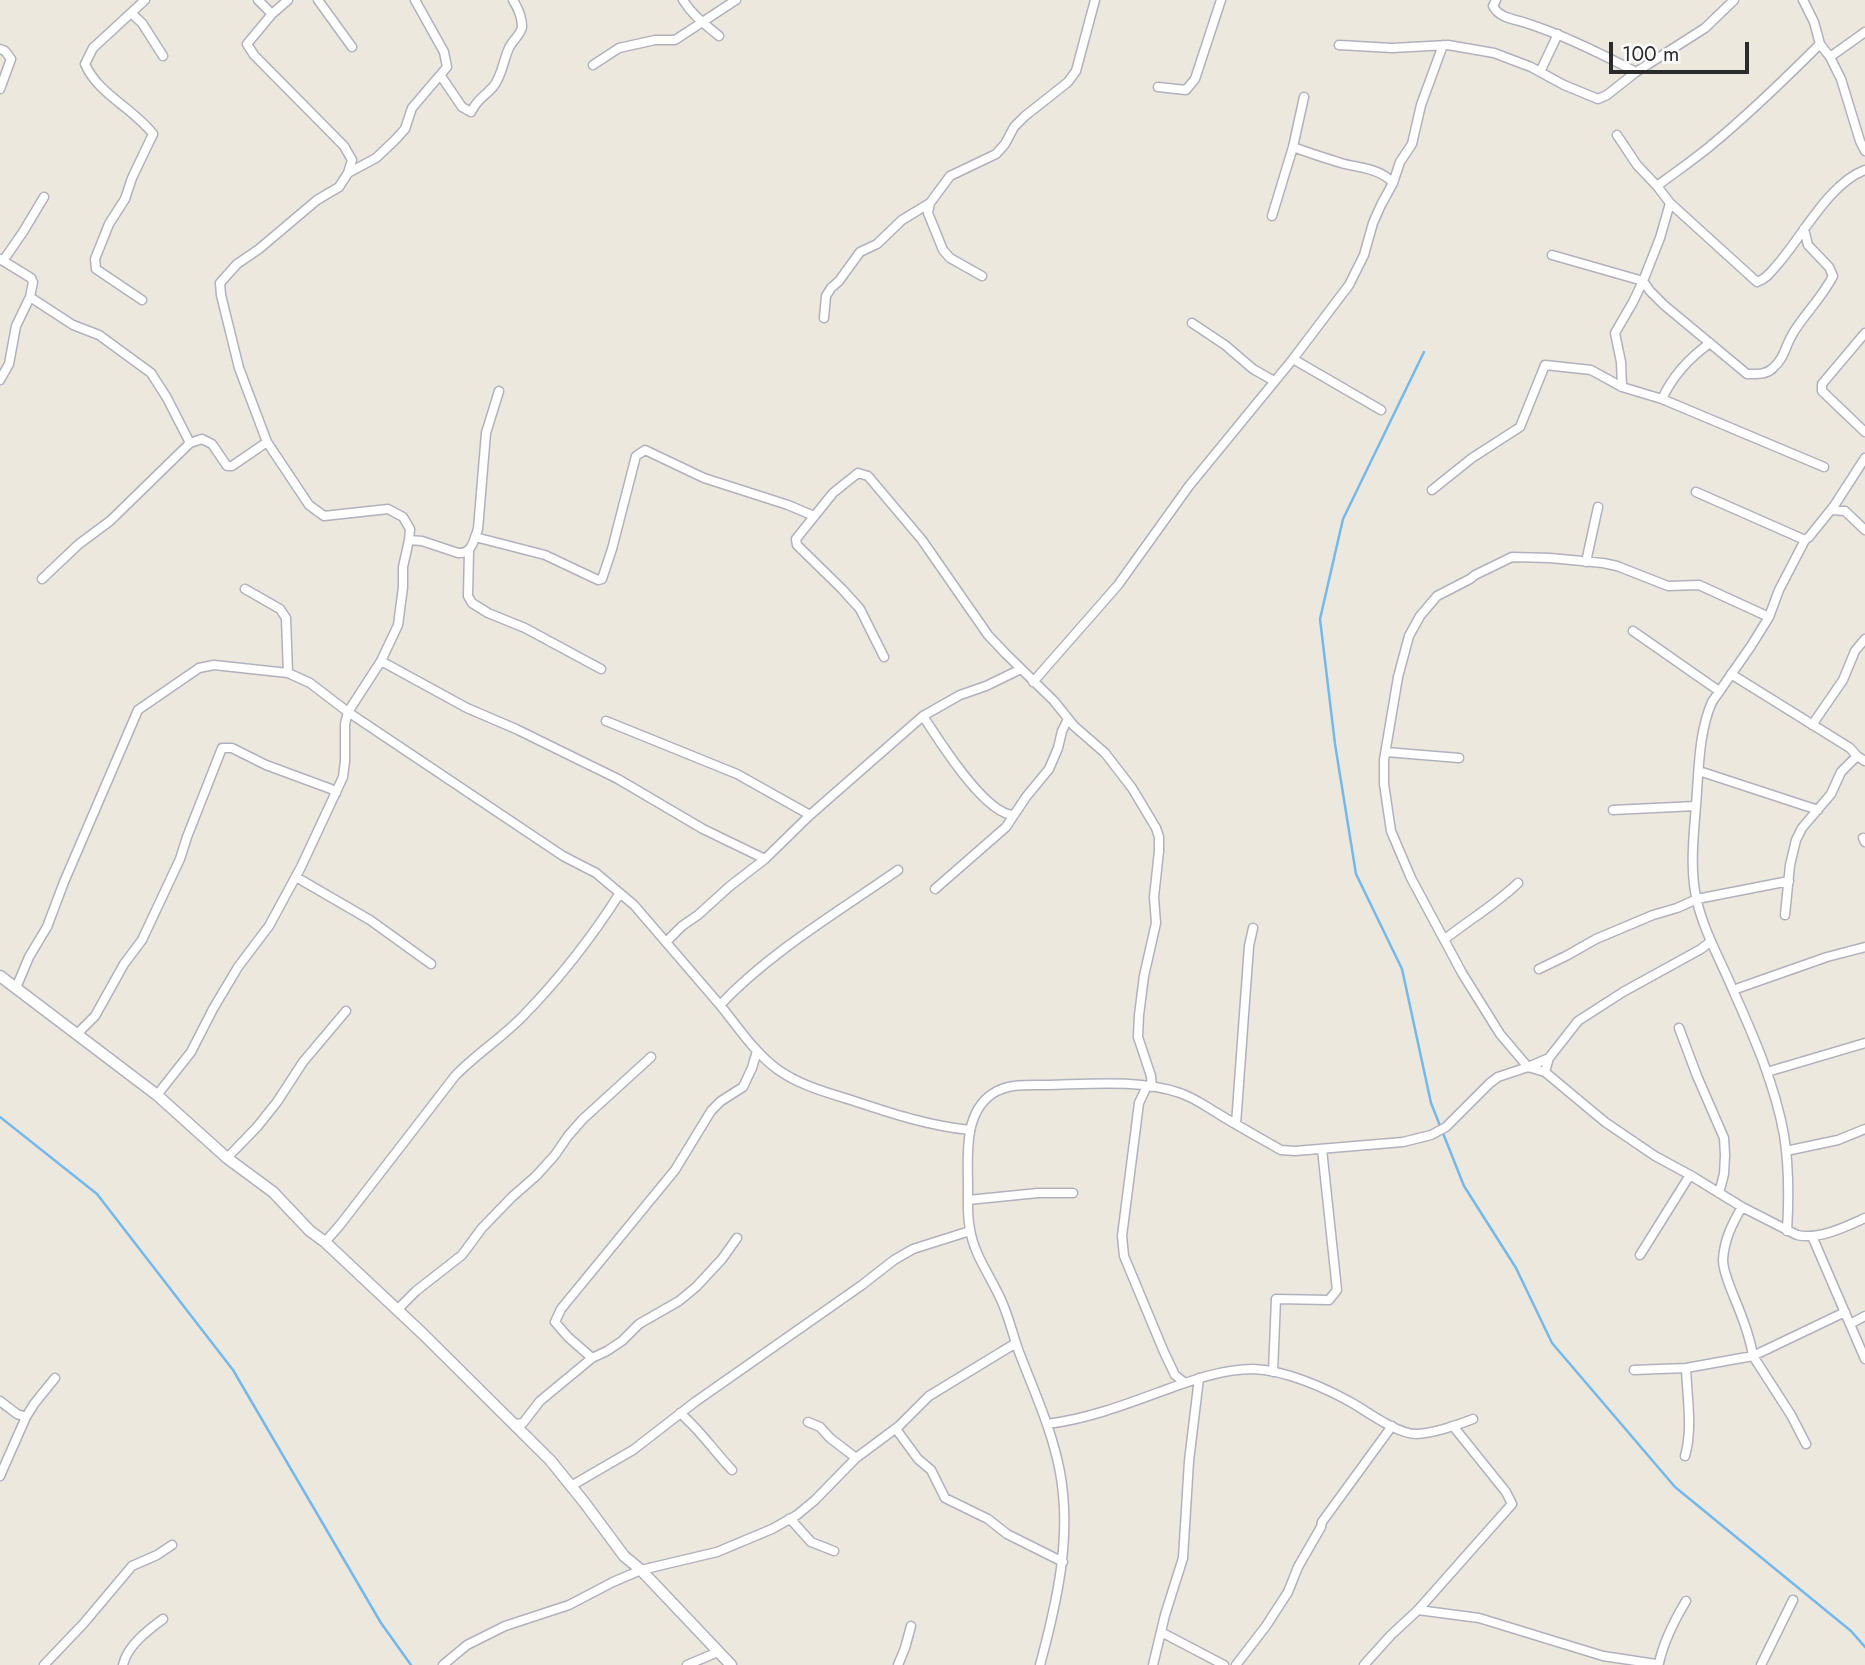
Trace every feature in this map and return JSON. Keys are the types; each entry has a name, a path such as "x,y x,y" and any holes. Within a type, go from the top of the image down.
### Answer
{"street":[{"path":"142,300 96,269 95,259 109,224 125,199 152,134 146,125 98,84 85,64 93,48 145,0"},
{"path":"258,0 272,14"},
{"path":"157,1095 191,1052 238,967 269,926 336,793 343,777 348,712 381,661 398,625 403,567 409,540 410,529 403,517 388,509 324,516 309,505 267,442 240,368 220,283 237,264 317,200 339,187 352,160 344,146 254,55 247,44 272,14 288,0"},
{"path":"318,0 352,47"},
{"path":"348,173 376,158 395,140 405,129 412,108 447,67 444,52 415,0"},
{"path":"441,76 462,107 471,112 476,102 494,86 509,48 522,27 513,0"},
{"path":"683,0 702,22 719,36"},
{"path":"593,65 619,48 655,40 675,40 736,0"},
{"path":"824,318 826,296 860,252 877,244 902,220 930,203 950,176 992,158 1024,116 1068,82 1076,71 1095,0"},
{"path":"1158,87 1186,90 1195,79 1221,0"},
{"path":"1496,0 1493,6 1502,16 1558,34 1636,72"},
{"path":"1339,45 1392,48 1443,45 1494,52 1598,99 1705,28 1734,0"},
{"path":"1802,0 1814,22 1820,44 1841,79 1865,151"},
{"path":"131,13 142,23 163,55"},
{"path":"1830,57 1865,33"},
{"path":"1540,72 1558,34"},
{"path":"1657,186 1708,148 1769,95 1820,44"},
{"path":"1033,682 1118,585 1189,486 1293,359 1349,285 1364,255 1373,223 1400,162 1412,144 1421,105 1443,45"},
{"path":"0,49 11,59 0,89"},
{"path":"1272,216 1293,147 1304,97"},
{"path":"1617,135 1637,165 1670,204 1757,282 1773,270 1847,179 1865,170"},
{"path":"1293,147 1378,172 1393,183"},
{"path":"0,380 9,364 16,326 30,296 33,282 31,278 2,260 44,197"},
{"path":"930,203 928,213 943,250 950,258 982,276"},
{"path":"1622,387 1621,362 1615,333 1643,281 1670,204"},
{"path":"1552,255 1643,281 1664,305 1747,374 1766,373 1783,357 1792,335 1826,290 1833,276 1829,267 1808,245 1804,229"},
{"path":"30,296 73,325 99,335 151,373 190,443"},
{"path":"1192,323 1274,381"},
{"path":"1865,332 1822,384 1826,397 1865,432"},
{"path":"1662,399 1670,382 1692,356 1710,343"},
{"path":"1293,359 1381,410"},
{"path":"1432,490 1472,458 1520,427 1545,365 1591,370 1622,387 1662,399 1824,467"},
{"path":"499,391 486,433 478,529 469,550 468,596 472,603 488,613 526,628 601,669"},
{"path":"42,579 79,544 110,521 190,443 202,439 212,444 227,466 232,466 267,442"},
{"path":"475,537 545,555 598,580 602,579 636,456 645,450 704,478 814,516"},
{"path":"1787,1231 1786,1151 1779,1112 1767,1072 1710,942 1697,899 1692,858 1699,771 1707,712 1769,617 1779,590 1805,540 1831,510 1865,458"},
{"path":"884,657 860,609 797,545 796,539 833,493 858,473 867,476 922,540 988,635 1113,762 1156,828 1159,837 1154,897 1156,923 1144,976 1138,1037 1151,1076 1150,1086 1139,1103 1122,1236 1124,1256 1164,1352 1175,1375 1185,1383"},
{"path":"1696,492 1805,540"},
{"path":"1586,562 1598,506"},
{"path":"1831,510 1845,511 1865,530"},
{"path":"409,540 422,541 458,553 469,550"},
{"path":"1769,617 1699,585 1668,586 1617,566 1550,558 1512,557 1437,596 1420,615 1409,636 1398,677 1386,752 1384,784 1391,831 1412,878 1462,973 1500,1034 1528,1067 1545,1072 1605,1122 1655,1156 1787,1231 1812,1236 1865,1218"},
{"path":"245,589 280,608 286,618 288,673"},
{"path":"1633,631 1719,691"},
{"path":"1812,725 1843,680 1855,651 1865,639"},
{"path":"381,661 467,708 618,779 703,829 765,859"},
{"path":"16,988 29,957 47,927 138,710 199,668 215,664 288,673 310,683 348,712 564,856 596,873 634,905 757,1051 776,1068 807,1086 896,1115 970,1130"},
{"path":"666,942 765,859 810,815 922,716 960,695 1021,669"},
{"path":"1731,674 1850,748 1861,758 1841,772 1831,794 1802,828 1796,840 1790,865 1785,915"},
{"path":"922,716 958,769 996,807 1007,815 1014,815"},
{"path":"934,889 999,834 1014,815 1049,769 1068,719"},
{"path":"606,721 737,774 810,815"},
{"path":"77,1034 95,1016 124,964 142,940 180,859 222,748 232,748 266,765 336,793"},
{"path":"1386,752 1459,758"},
{"path":"1699,771 1818,810"},
{"path":"1612,810 1696,806"},
{"path":"720,1005 782,950 898,870"},
{"path":"296,877 370,920 431,964"},
{"path":"1539,969 1596,939 1697,899 1789,881"},
{"path":"1445,939 1499,901 1518,883"},
{"path":"325,1242 455,1076 524,1016 573,962 620,893"},
{"path":"1236,1124 1249,946 1253,929"},
{"path":"1545,1072 1549,1058 1578,1021 1710,942"},
{"path":"1733,990 1827,957 1865,947"},
{"path":"0,976 157,1095 227,1158 273,1192 310,1231 397,1310 550,1460 624,1556 641,1570 732,1665"},
{"path":"227,1158 257,1127 303,1062 346,1011"},
{"path":"1679,1028 1724,1138 1724,1174 1719,1193"},
{"path":"1767,1072 1865,1043"},
{"path":"592,1358 568,1337 555,1321 561,1309 675,1170 711,1111 743,1087 757,1051"},
{"path":"397,1310 416,1291 463,1255 482,1228 536,1176 583,1119 651,1057"},
{"path":"1040,1665 1054,1615 1063,1562 1064,1500 1060,1471 1047,1424 1003,1303 986,1272 970,1231 968,1141 982,1103 1003,1088 1025,1085 1150,1086 1190,1097 1281,1150 1322,1149 1403,1142 1432,1135 1446,1127 1498,1077 1549,1058"},
{"path":"1786,1151 1838,1140 1865,1129"},
{"path":"1273,1372 1276,1299 1329,1300 1338,1290 1322,1149"},
{"path":"1640,1255 1690,1175"},
{"path":"968,1200 1038,1193 1073,1193"},
{"path":"1742,1207 1730,1228 1723,1263 1753,1356 1791,1415 1806,1444"},
{"path":"571,1486 633,1450 680,1413 894,1260 913,1249 970,1231"},
{"path":"1812,1236 1865,1359"},
{"path":"515,1424 523,1423 540,1401 592,1358 622,1341 639,1324 679,1301 696,1287 737,1238"},
{"path":"1633,1370 1686,1368 1753,1356 1845,1312"},
{"path":"1850,1324 1865,1316"},
{"path":"443,1665 467,1645 498,1629 569,1605 613,1581 641,1570 717,1552 789,1519 815,1500 856,1458 896,1429 934,1393 1016,1343"},
{"path":"1685,1456 1689,1443 1686,1368"},
{"path":"1047,1424 1094,1415 1199,1378 1254,1369 1281,1373 1319,1387 1392,1426 1415,1434 1473,1419"},
{"path":"0,1476 26,1417 55,1378"},
{"path":"1153,1665 1183,1558 1189,1461 1199,1378"},
{"path":"0,1401 17,1414 26,1417"},
{"path":"680,1413 698,1429 732,1470"},
{"path":"808,1422 820,1427 856,1458"},
{"path":"1236,1665 1288,1592 1322,1522 1392,1426"},
{"path":"1364,1665 1397,1629 1418,1611 1512,1504 1506,1492 1453,1426"},
{"path":"896,1429 918,1459 931,1470 945,1498 1063,1562"},
{"path":"789,1519 811,1542 834,1551"},
{"path":"44,1665 132,1566 172,1545"},
{"path":"1761,1665 1793,1600"},
{"path":"1657,1664 1663,1643 1686,1601"},
{"path":"1418,1611 1479,1618 1603,1656 1671,1665"},
{"path":"122,1665 139,1640 163,1619"},
{"path":"898,1665 911,1626"},
{"path":"1161,1632 1224,1665"},
{"path":"687,1665 718,1652"}],"waterway":[{"path":"1424,352 1343,519 1320,619 1335,744 1356,874 1402,969 1431,1103 1464,1186 1516,1268 1552,1343 1675,1487 1851,1631 1865,1647"},
{"path":"0,1117 97,1194 233,1370 381,1623 411,1665"}]}
